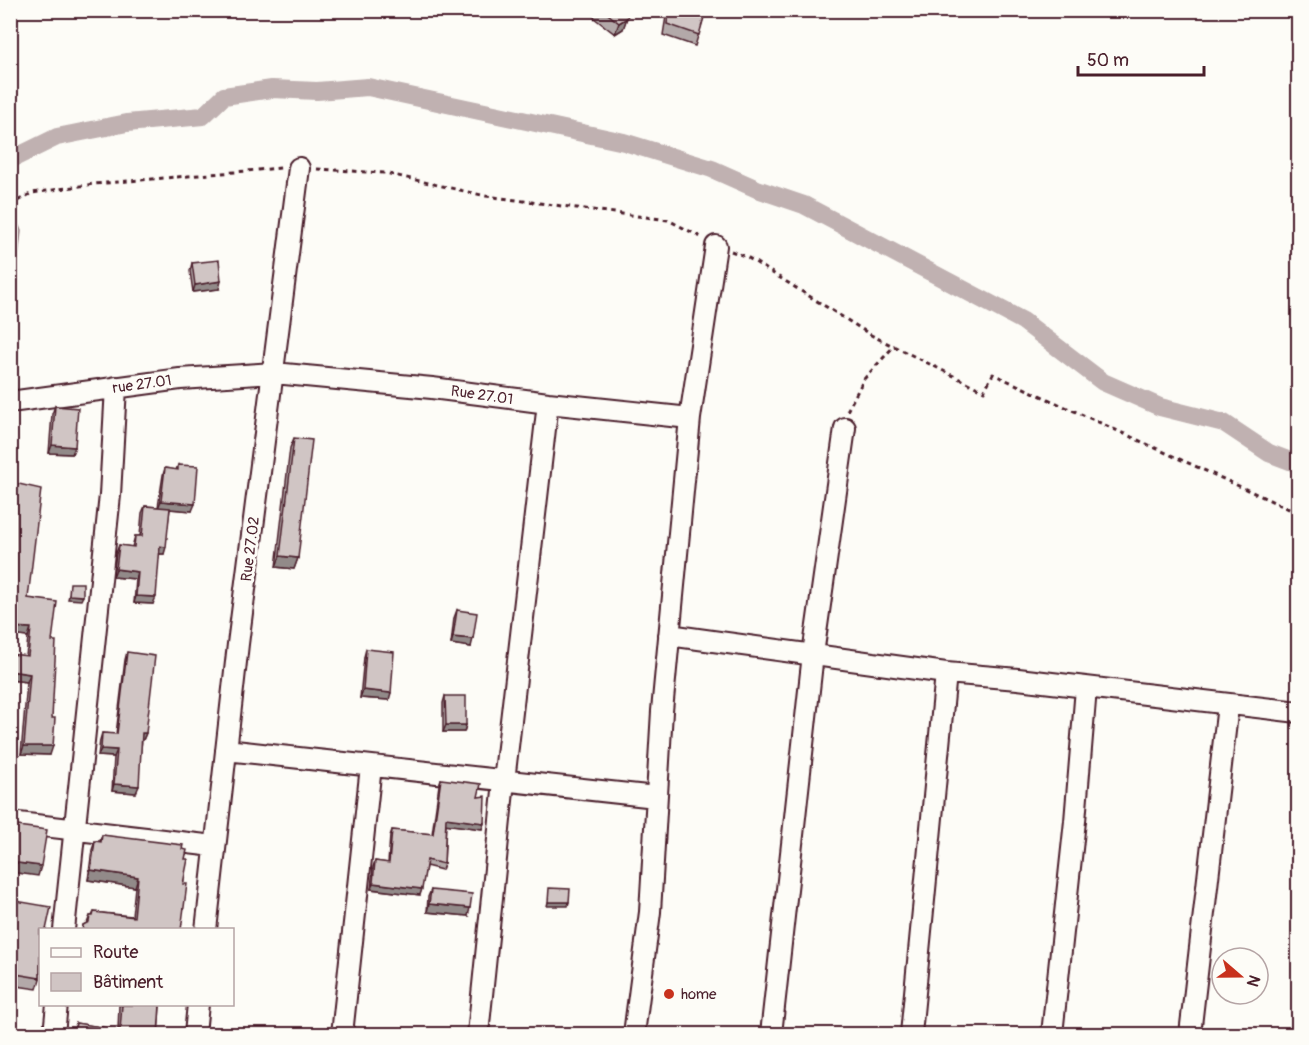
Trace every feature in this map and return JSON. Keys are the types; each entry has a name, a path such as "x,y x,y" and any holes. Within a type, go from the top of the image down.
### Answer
{"street":[{"name":"Rue 27.02","path":"206,928 213,846 298,168"},
{"path":"634,1035 650,912 656,797 669,635 690,418 716,246"},
{"name":"rue 27.01","path":"10,402 190,378 274,373"},
{"name":"Rue 27.01","path":"274,373 432,388 548,404 690,418"},
{"path":"64,928 110,495 116,387"},
{"path":"478,1035 504,781 548,404"},
{"path":"771,1035 813,654 845,428"},
{"path":"669,635 946,673 1299,712"},
{"path":"911,1035 946,673"},
{"path":"1053,1035 1086,688"},
{"path":"1190,1035 1228,705"},
{"path":"226,750 656,797"},
{"path":"342,1035 371,766"},
{"path":"10,822 213,846"},
{"path":"54,1035 57,1006"},
{"path":"195,1035 198,1006"}],"path":[{"path":"10,205 32,193 94,184 298,168 385,173 486,196 668,220 716,246 747,257 871,335 984,391 993,374 1299,513"},
{"path":"845,428 848,408 864,379 895,345"}],"shaded area":[{"path":"11,207 21,231 11,318"}],"building":[{"path":"603,10 629,10 627,18 619,23"},
{"path":"669,10 706,10 699,35 667,24"},
{"path":"219,260 221,281 195,285 192,263"},
{"path":"55,406 78,408 75,447 52,445"},
{"path":"294,438 312,440 298,558 280,556"},
{"path":"178,465 198,466 195,504 161,501 165,468 178,470"},
{"path":"10,482 41,489 28,598 57,602 52,641 56,641 53,746 24,746 30,674 10,671 10,654 28,656 31,628 10,627"},
{"path":"145,506 170,508 166,547 160,546 156,597 136,596 138,572 116,569 119,545 134,547 135,536 142,536"},
{"path":"70,583 83,583 83,596 69,595"},
{"path":"457,610 477,613 473,639 453,637"},
{"path":"366,649 394,652 391,693 363,690"},
{"path":"127,652 155,656 146,733 142,733 139,786 114,784 117,750 101,749 102,733 117,734"},
{"path":"445,696 466,696 466,725 446,725"},
{"path":"441,779 481,784 478,797 485,796 484,823 446,818 444,864 427,860 422,889 373,883 375,861 389,863 392,830 433,834"},
{"path":"10,825 47,830 41,866 10,862"},
{"path":"102,835 183,845 182,849 187,850 185,859 188,859 183,884 187,884 181,928 83,928 94,912 134,917 138,877 91,870 95,841 101,842"},
{"path":"549,888 570,889 569,902 548,902"},
{"path":"431,890 472,894 470,908 429,904"},
{"path":"10,900 51,907 46,928 39,928 39,978 10,973"},
{"path":"122,1006 160,1006 158,1035 66,1035 69,1028 75,1029 76,1023 120,1030"}],"waterway":[{"path":"10,160 57,137 127,123 203,116 224,96 272,89 317,91 368,87 624,142 712,169 757,189 804,205 1023,321 1103,382 1160,407 1224,423 1269,453 1298,464"}],"place":[{"name":"home","path":"669,994"}]}
